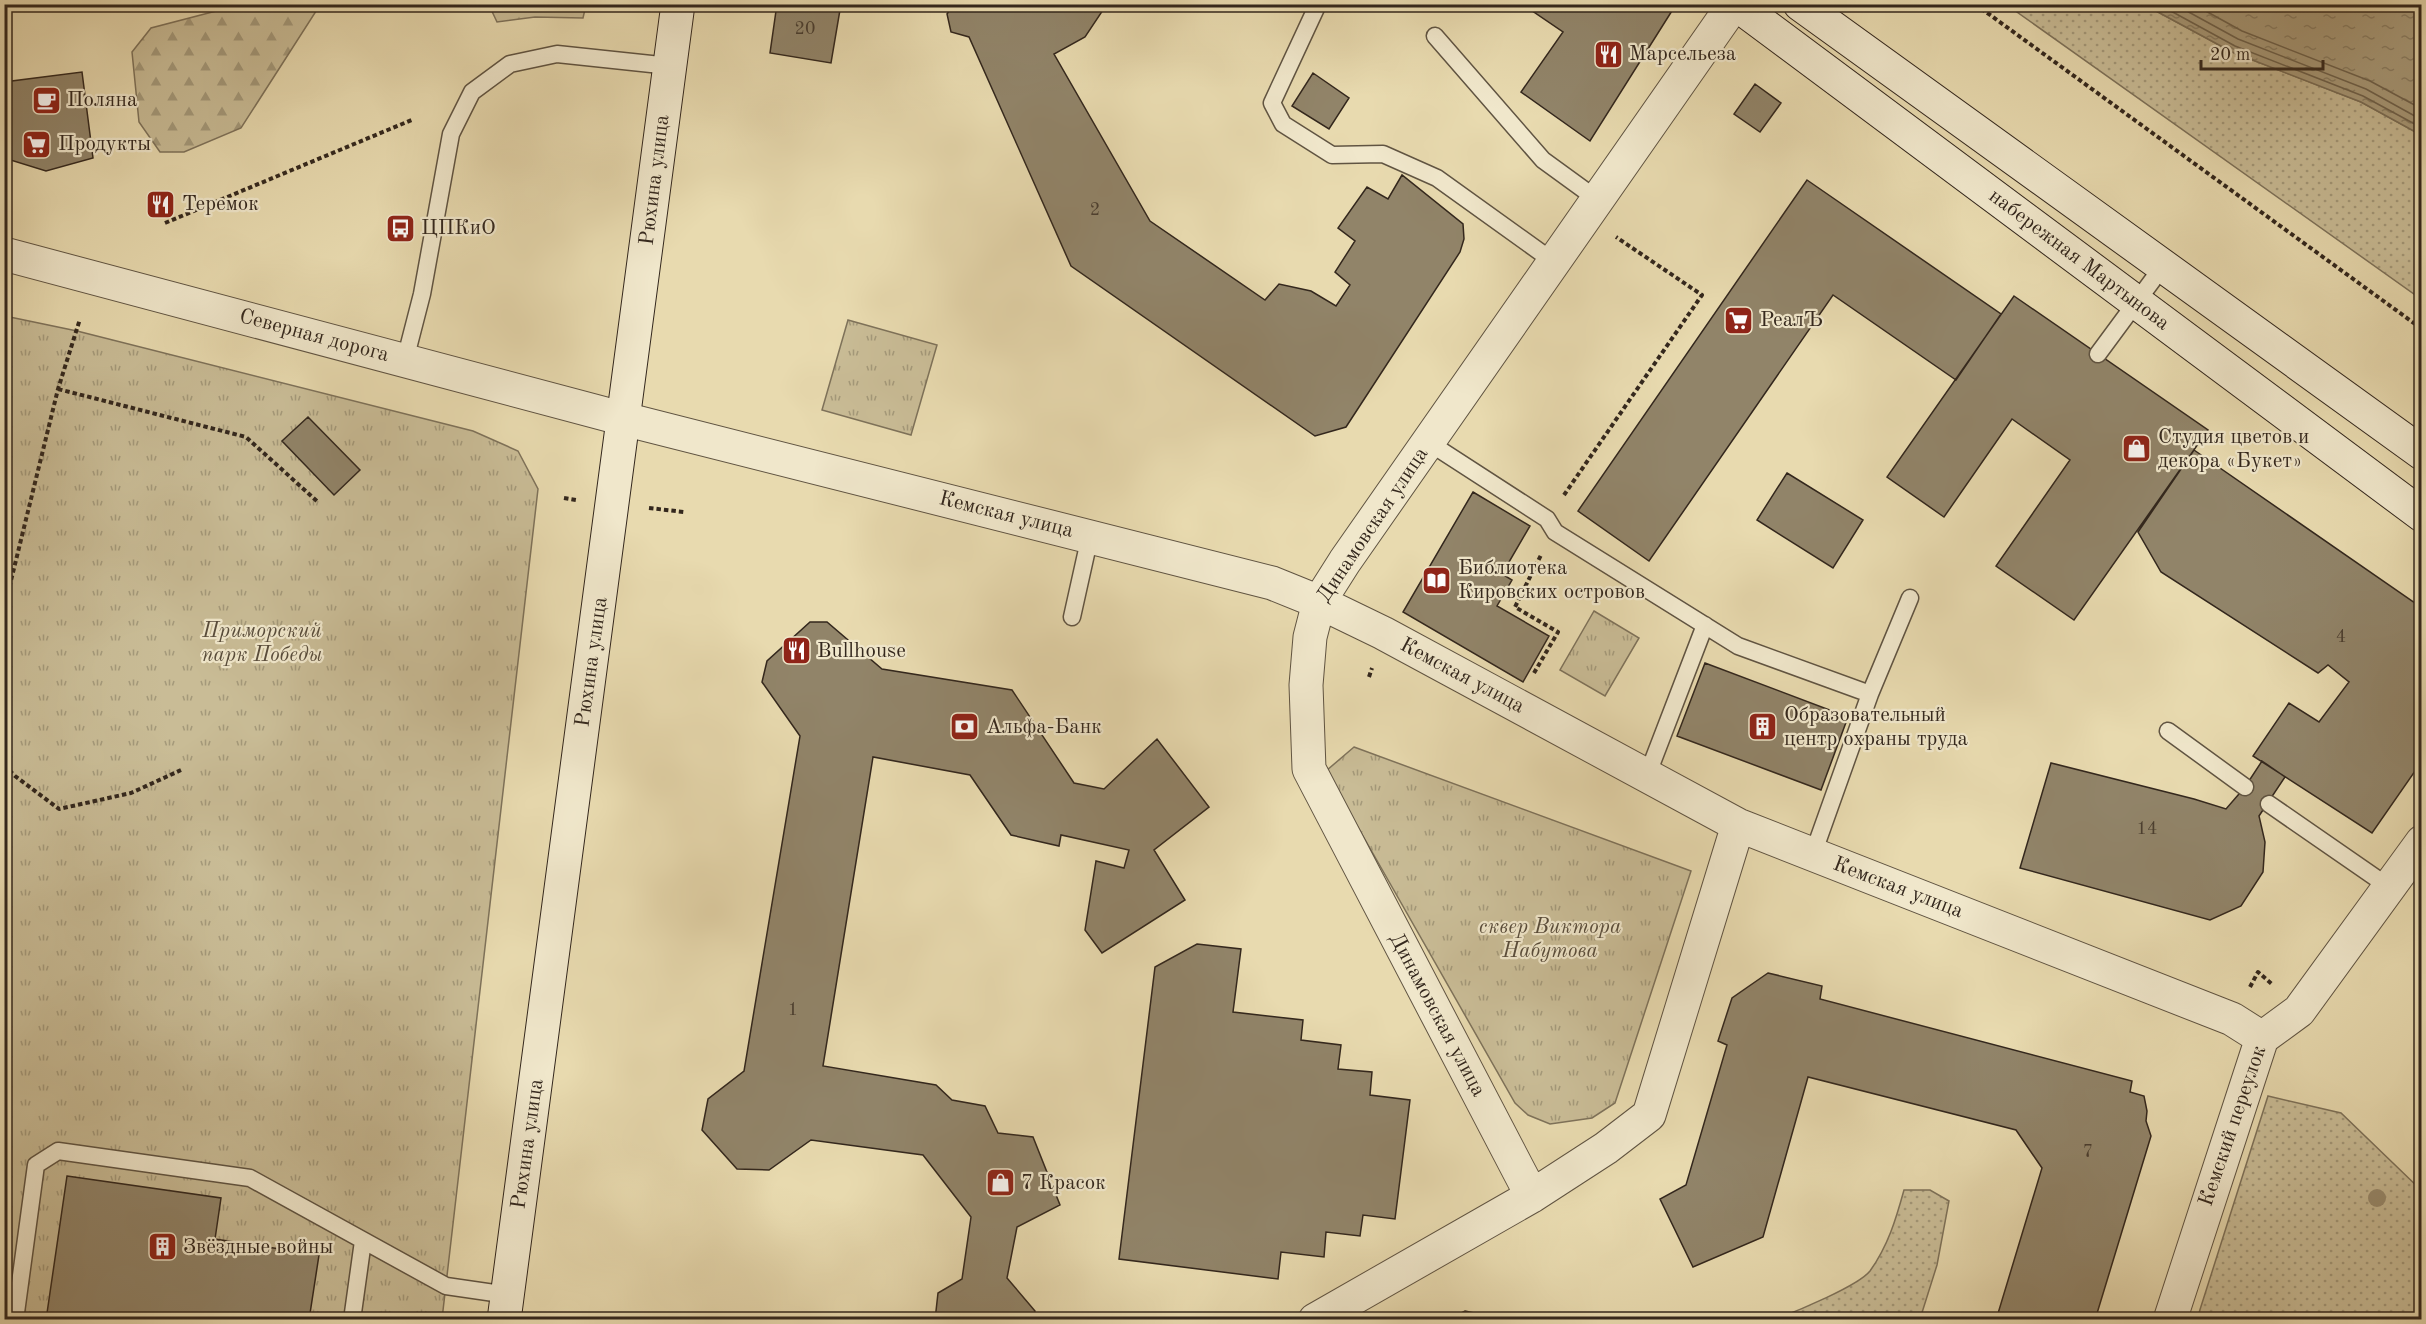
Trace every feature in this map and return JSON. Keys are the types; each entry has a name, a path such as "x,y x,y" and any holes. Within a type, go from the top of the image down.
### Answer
{"street":[{"name":"Рюхина улица","path":"506,1307 678,4"},
{"name":"Динамовская улица","path":"1532,1196 1309,769 1306,685 1310,637 1319,602 1345,561 1735,4"},
{"name":"набережная Мартынова","path":"1735,4 2421,515"},
{"name":"набережная Мартынова","path":"1800,4 2421,453"},
{"name":"Северная дорога","path":"4,254 624,419"},
{"name":"Кемская улица","path":"624,419 1272,584 1319,602 1383,633 1738,825 2232,1019 2262,1038"},
{"path":"1315,1320 1532,1196 1606,1148 1649,1115 1738,825"},
{"name":"Кемский переулок","path":"2170,1320 2262,1038 2299,1011 2421,842"}],"lane":[{"path":"1317,4 1272,103 1283,124 1332,155 1383,154 1437,178 1554,262"},
{"path":"1435,36 1543,160 1592,208"},
{"path":"405,360 422,294 451,134 472,92 510,64 557,54 670,66"},
{"path":"2098,354 2163,266"},
{"path":"1428,442 1738,646 1870,694"},
{"path":"1072,617 1090,537"},
{"path":"1813,854 1870,694 1910,598"},
{"path":"1647,776 1705,625"},
{"path":"2168,731 2245,787"},
{"path":"2269,804 2389,887"},
{"path":"15,1320 36,1165 58,1151 250,1178 446,1286 506,1307"},
{"path":"352,1320 363,1240"}],"path":[{"path":"1975,4 2421,329"},
{"path":"165,223 414,120"},
{"path":"1533,674 1558,632 1515,608 1551,525 1702,295 1592,208"},
{"path":"4,609 58,389 80,319"},
{"path":"58,389 246,437 320,503"},
{"path":"4,765 15,776 59,808 131,793 181,770"},
{"path":"2258,972 2280,992"}],"green space":[{"path":"243,4 320,5 241,128 184,152 160,152 139,122 132,52 151,28"},
{"path":"489,5 586,5 583,18 535,17 497,22"},
{"path":"2007,5 2145,5 2232,52 2361,102 2421,135 2421,299"},
{"name":"Приморский парк Победы","path":"5,316 77,331 473,431 518,451 538,489 442,1319 5,1320"},
{"path":"848,320 937,345 911,435 822,410"},
{"path":"1594,611 1639,638 1605,696 1560,670"},
{"name":"сквер Виктора Набутова","path":"1354,747 1691,871 1615,1103 1592,1118 1550,1124 1528,1115 1515,1103 1326,771"},
{"path":"2268,1096 2341,1113 2421,1190 2421,1319 2197,1319"},
{"path":"1904,1190 1930,1190 1949,1201 1937,1265 1920,1319 1776,1319 1841,1291 1870,1271 1887,1242"}],"water":[{"path":"2145,5 2421,5 2421,135 2361,102 2232,52"}],"building":[{"path":"777,4 841,4 831,63 770,53"},
{"path":"954,4 1107,4 1085,37 1054,54 1150,221 1265,300 1279,284 1311,291 1336,306 1350,285 1335,272 1355,241 1338,228 1367,187 1388,199 1402,175 1463,224 1464,239 1460,252 1346,427 1315,436 1071,266 969,37 951,32 947,14"},
{"path":"1522,4 1673,4 1675,6 1590,141 1521,92 1563,32"},
{"path":"82,72 93,158 46,171 4,158 4,82"},
{"path":"1313,73 1349,98 1329,129 1292,106"},
{"path":"1755,84 1781,103 1760,132 1734,114"},
{"path":"1807,180 2001,314 1956,380 1833,295 1649,561 1578,511"},
{"path":"2014,296 2208,430 2074,620 1996,566 2070,460 2012,419 1944,517 1887,477"},
{"path":"308,417 360,470 334,495 282,441"},
{"path":"2194,450 2422,608 2422,761 2372,833 2253,756 2289,703 2319,722 2349,682 2328,665 2318,673 2161,572 2138,532"},
{"path":"1787,473 1863,520 1833,568 1757,520"},
{"path":"1473,492 1530,526 1502,574 1512,580 1497,606 1549,636 1523,682 1403,612"},
{"path":"810,622 827,622 882,669 1012,690 1074,783 1104,789 1157,739 1209,807 1154,850 1185,900 1102,953 1085,930 1096,861 1124,868 1129,850 1061,835 1059,846 1011,835 970,775 873,757 823,1066 936,1085 952,1100 985,1106 998,1133 1033,1137 1060,1205 1017,1227 1007,1278 1035,1311 1034,1320 935,1320 938,1293 962,1279 971,1217 923,1155 811,1140 769,1170 737,1169 702,1130 708,1099 744,1071 800,736 762,682 767,661"},
{"name":"Образовательный центр охраны труда","path":"1705,663 1848,717 1821,790 1677,736"},
{"path":"2262,761 2285,777 2259,816 2265,842 2263,872 2241,906 2210,920 2020,868 2051,763 2226,809 2245,787"},
{"path":"1197,944 1241,949 1233,1012 1303,1020 1301,1040 1341,1045 1338,1069 1372,1072 1370,1095 1410,1100 1395,1219 1363,1215 1360,1236 1326,1232 1324,1257 1281,1252 1278,1279 1119,1259 1155,967"},
{"path":"1768,973 1822,986 1820,999 2132,1081 2130,1092 2144,1096 2146,1121 2151,1136 2095,1320 1996,1320 2042,1168 2016,1130 1808,1077 1763,1237 1693,1267 1660,1199 1686,1185 1727,1045 1718,1041 1732,998"},
{"name":"Звёздные войны","path":"67,1176 221,1198 215,1239 319,1255 309,1320 46,1320"},
{"path":"1465,1311 1502,1319 1502,1320 1447,1320"}],"place":[{"name":"Марсельеза","path":"1608,54"},
{"name":"Поляна","path":"46,100"},
{"name":"Продукты","path":"37,144"},
{"name":"Теремок","path":"161,204"},
{"name":"ЦПКиО","path":"400,228"},
{"name":"РеалЪ","path":"1739,320"},
{"name":"Студия цветов и декора «Букет»","path":"2137,449"},
{"name":"Библиотека Кировских островов","path":"1437,580"},
{"name":"Bullhouse","path":"796,651"},
{"name":"Альфа-Банк","path":"965,727"},
{"name":"Образовательный центр охраны труда","path":"1763,727"},
{"name":"7 Красок","path":"1000,1183"},
{"name":"Звёздные войны","path":"162,1247"}]}
